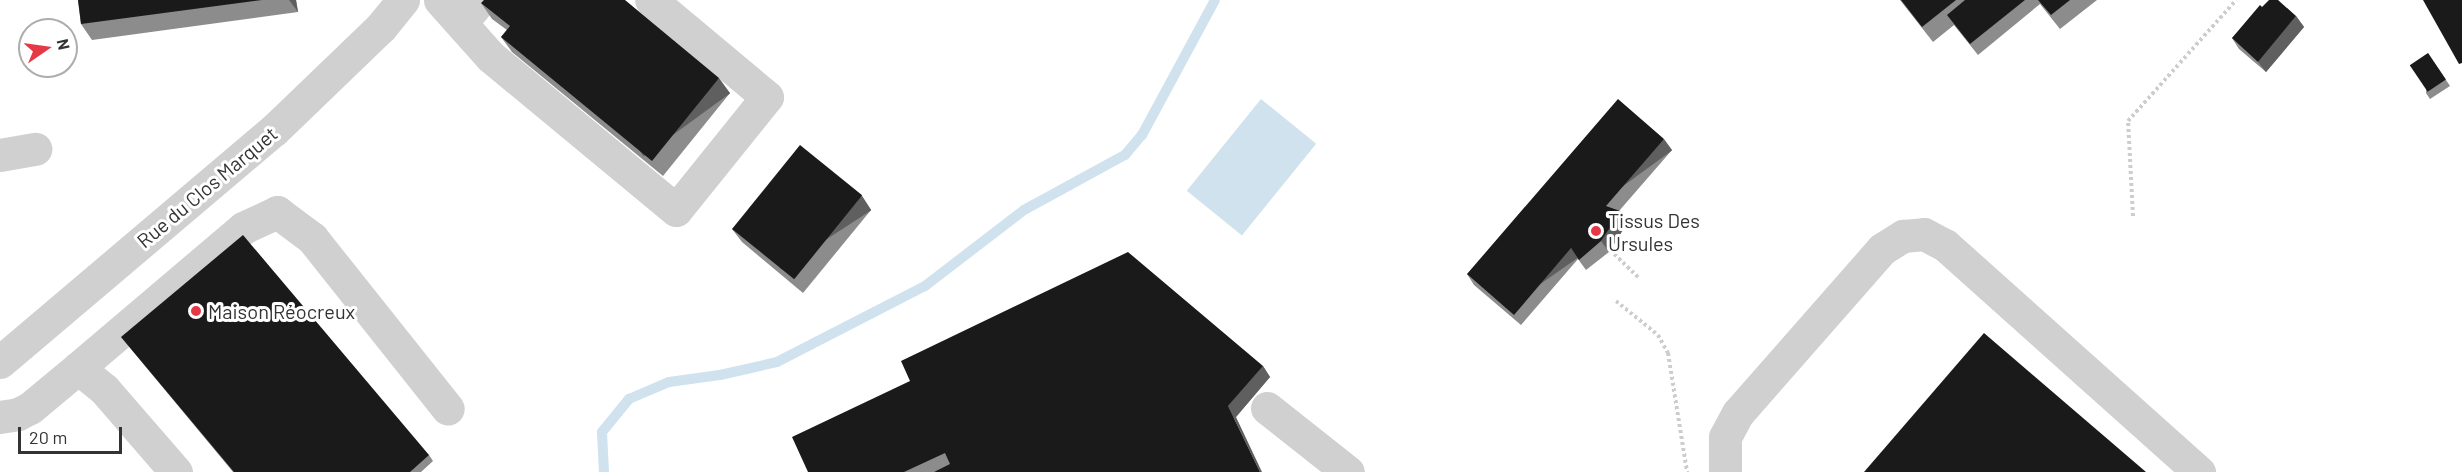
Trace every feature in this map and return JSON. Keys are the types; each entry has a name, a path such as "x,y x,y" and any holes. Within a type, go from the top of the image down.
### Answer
{"street":[{"name":"Rue du Clos Marquet","path":"0,362 274,130 381,27 403,0"},
{"path":"460,8 491,57 676,210 767,97 651,0"},
{"path":"0,155 34,149"},
{"path":"0,417 18,414 30,408 243,228 277,212 312,238 448,409"},
{"path":"1725,472 1725,437 1738,413 1882,249 1903,236 1924,234 1945,245 2199,472"},
{"path":"78,368 104,389 176,472"},
{"path":"1267,408 1348,472"}],"path":[{"path":"2133,216 2128,121 2235,0"},
{"path":"1610,250 1638,277"},
{"path":"1616,301 1658,335 1668,353 1687,472"}],"water":[{"path":"1261,99 1316,144 1242,235 1187,191"}],"building":[{"path":"78,0 262,0 81,24"},
{"path":"484,0 625,0 719,78 652,161 501,37 510,26 481,3"},
{"path":"1901,0 1956,0 1922,27"},
{"path":"1965,0 2025,0 1970,44 1947,15"},
{"path":"2038,0 2070,0 2051,15"},
{"path":"2269,0 2278,0 2296,16 2258,62 2232,38 2260,5 2262,7"},
{"path":"2423,0 2462,0 2462,63 2459,64"},
{"path":"2428,53 2446,80 2428,92 2410,65"},
{"path":"1618,99 1664,139 1606,206 1620,211 1601,241 1579,260 1571,248 1514,315 1467,274"},
{"path":"800,145 862,195 794,279 732,229"},
{"path":"243,235 429,455 410,472 234,472 121,337"},
{"path":"1128,252 1263,366 1228,406 1260,472 934,472 950,464 945,453 904,472 808,472 792,437 910,381 901,361"},
{"path":"1984,333 2146,472 1864,472"}],"waterway":[{"path":"604,472 602,432 629,399 669,382 720,375 777,362 925,286 1024,210 1125,155 1142,135 1215,0"}],"place":[{"name":"Tissus Des Ursules","path":"1596,231"},
{"name":"Maison Réocreux","path":"196,311"}]}
